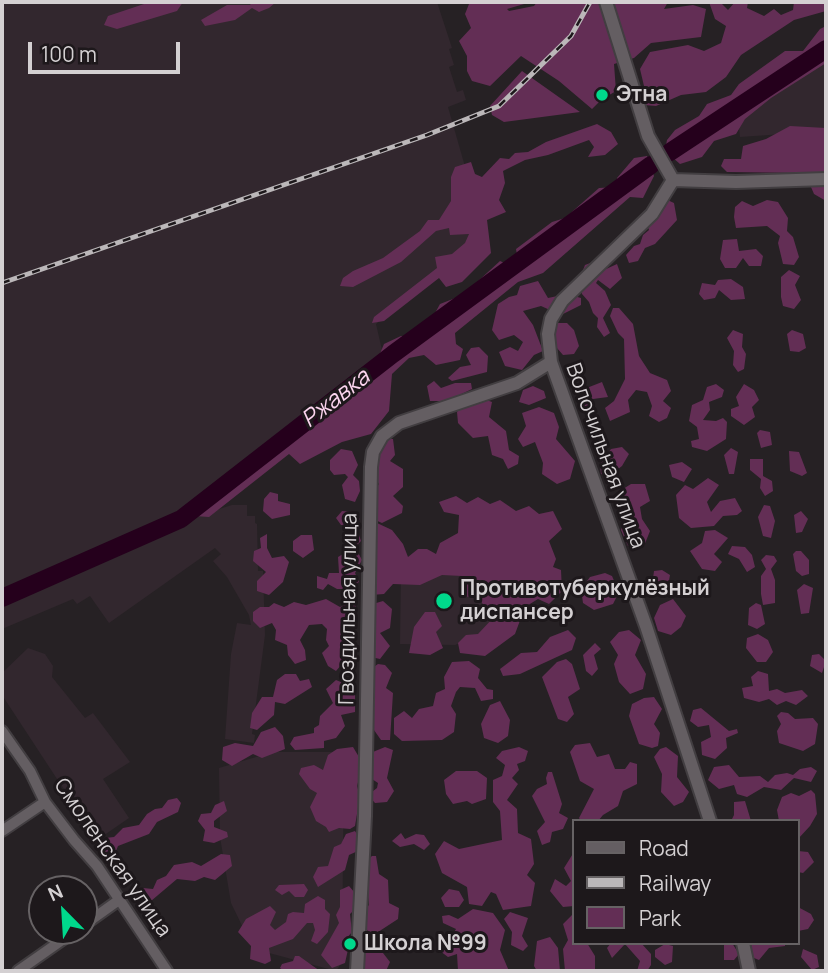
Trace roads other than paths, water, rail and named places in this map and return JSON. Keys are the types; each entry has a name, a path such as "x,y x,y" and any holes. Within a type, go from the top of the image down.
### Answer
{"street":[{"path":"606,2 648,136 673,180 826,179"},
{"name":"Волочильная улица","path":"673,180 652,214 562,302 551,319 548,334 551,362 646,626 709,819"},
{"name":"Гвоздильная улица","path":"357,971 365,816 370,467 373,452 382,436 399,423 517,383 551,362"},
{"name":"Смоленская улица","path":"2,731 30,771 45,802 97,866 167,971"},
{"path":"2,831 45,802"},
{"path":"98,915 119,900"},
{"path":"18,971 55,945"},
{"path":"743,945 749,971"}],"waterway":[{"name":"Ржавка","path":"670,152 826,49"},
{"name":"Ржавка","path":"2,598 181,519 393,354 651,165"}],"railway":[{"path":"2,283 427,135 499,106 571,36 590,2"}],"place":[{"name":"Этна","path":"602,95"},
{"name":"Противотуберкулёзный диспансер","path":"444,601"},
{"name":"Школа №99","path":"350,944"}]}
